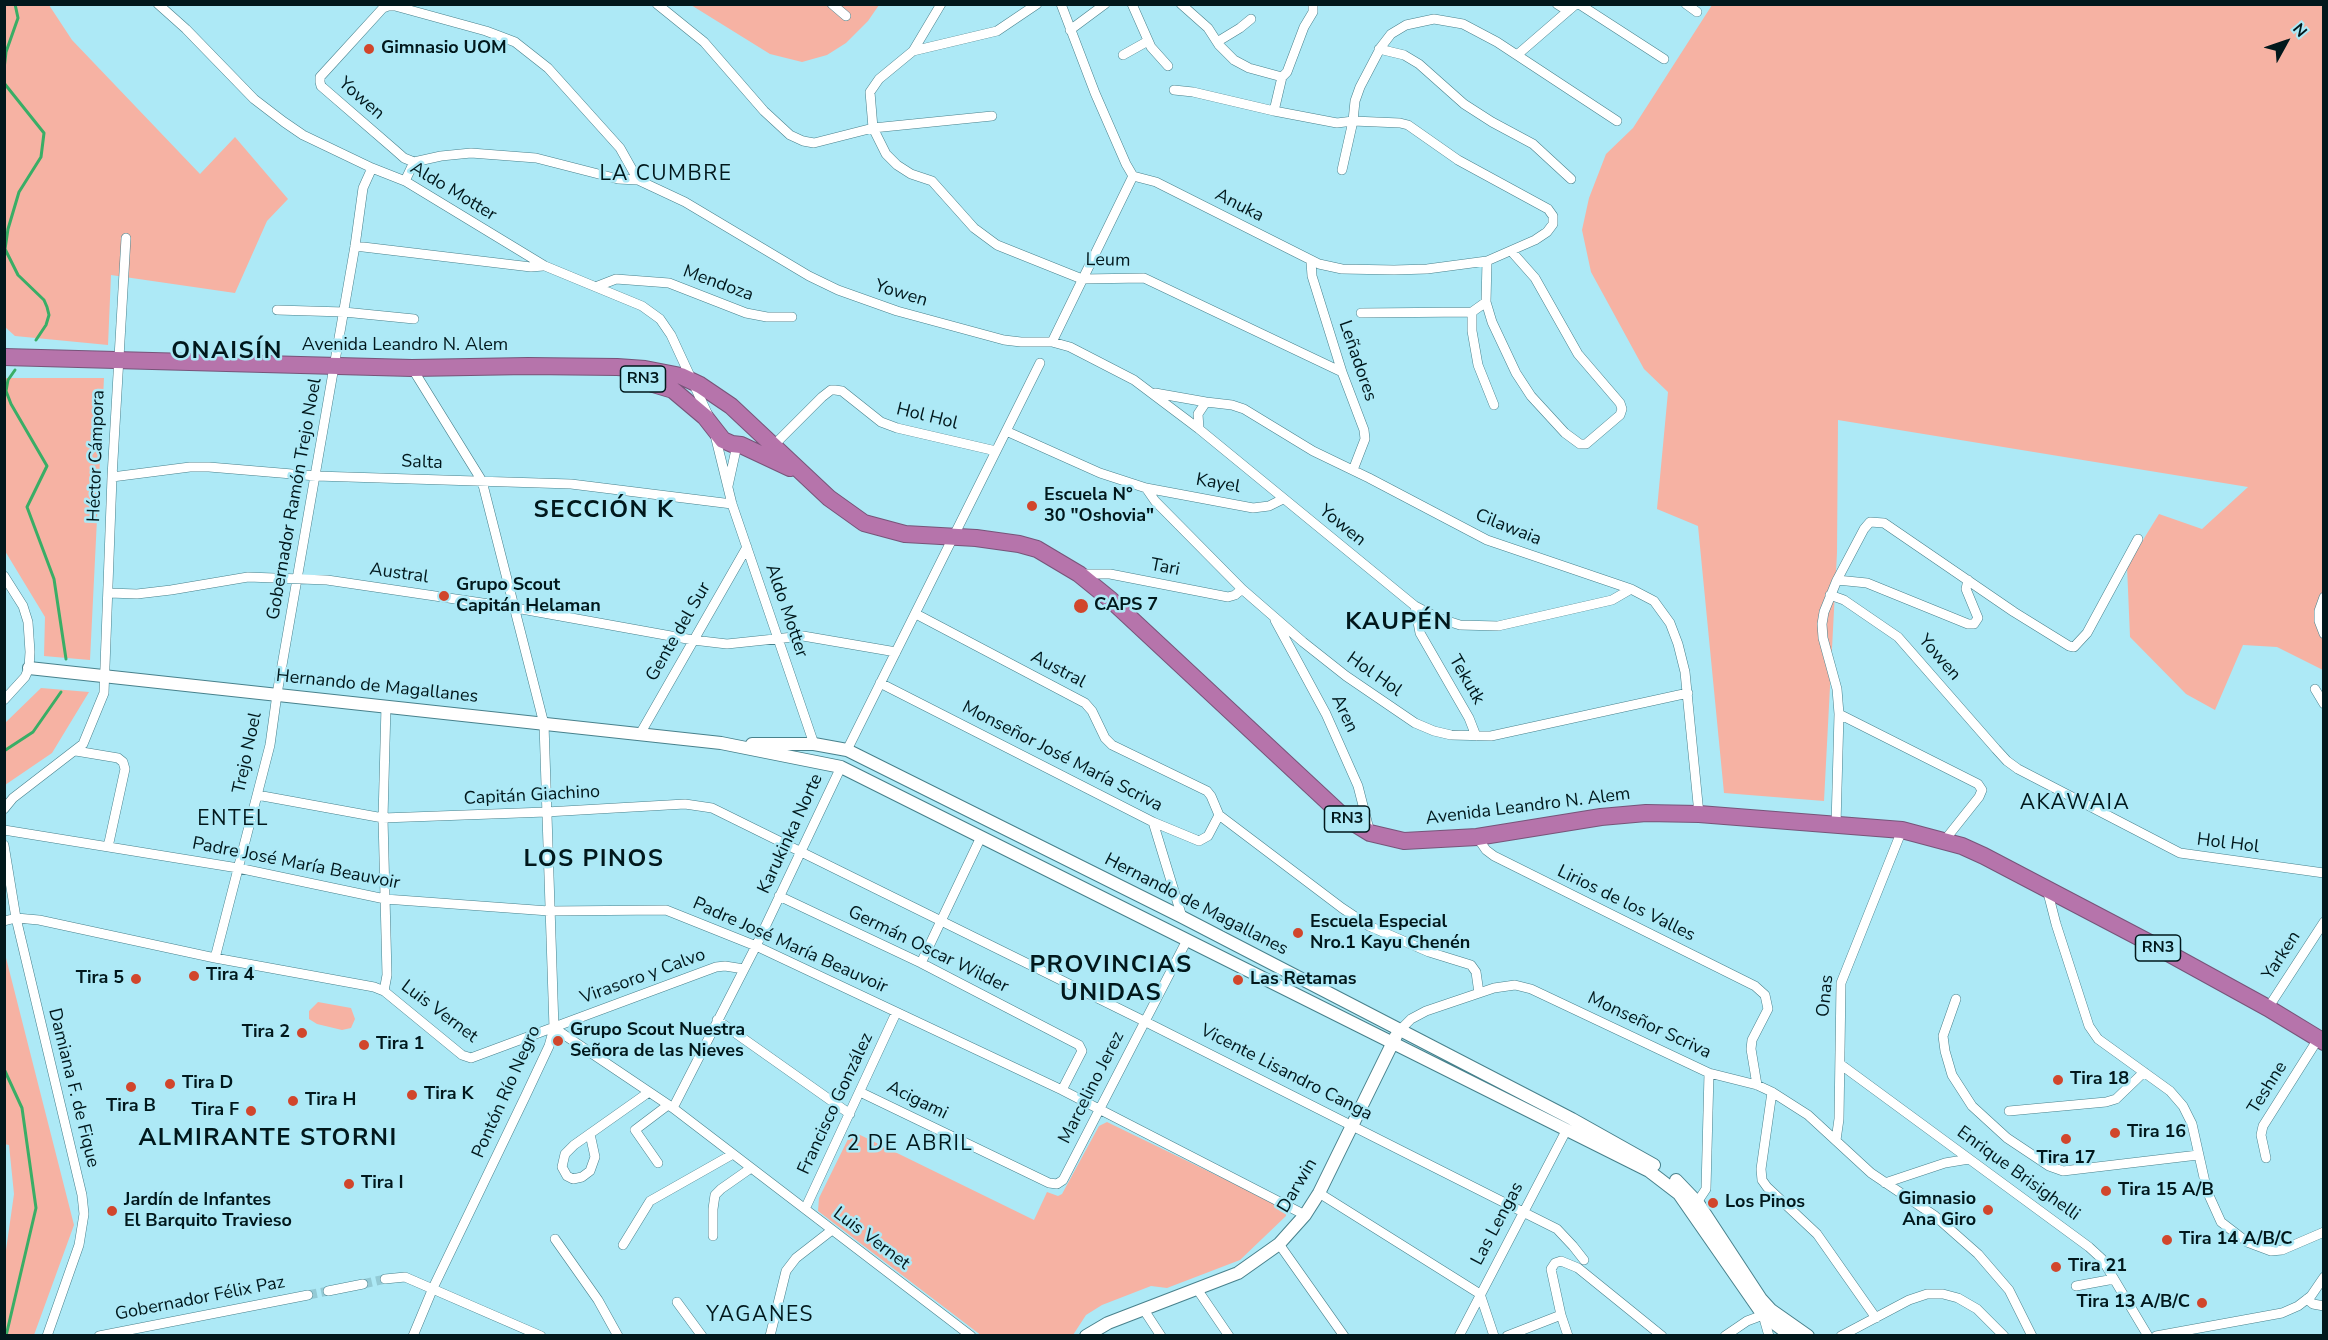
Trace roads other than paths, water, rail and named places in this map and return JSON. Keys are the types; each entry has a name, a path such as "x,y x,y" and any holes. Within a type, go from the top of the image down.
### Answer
{"highway":[{"name":"Avenida Leandro N. Alem","path":"4,349 29,357"},
{"name":"Avenida Leandro N. Alem","path":"4,357 412,368 564,366 645,369 693,381 731,406 846,512 864,523 905,534 976,538 1019,544 1037,549 1079,574 1111,600 1344,817 1370,833 1404,841 1477,837 1622,814 1699,814 1902,830 1944,841 1984,856 2268,1008 2321,1041"},
{"name":"Avenida Leandro N. Alem","path":"564,366 659,384 678,394 711,423 727,442 785,465 811,480"},
{"path":"711,423 712,412 720,406 731,406"},
{"path":"739,445 748,435 748,424"}],"main road":[{"name":"Hernando de Magallanes","path":"29,668 721,743 841,767 1649,1171 1695,1206 1763,1315"},
{"name":"Hernando de Magallanes","path":"721,743 814,744 847,750 1182,917 1632,1151 1672,1176 1761,1299 1771,1310 1808,1335"},
{"name":"Darwin","path":"1086,1335 1108,1323 1238,1273 1278,1244 1305,1215 1319,1193 1400,1030"},
{"path":"1763,1315 1791,1335"}],"street":[{"name":"Aldo Motter","path":"158,4 186,28 255,99 303,135 405,181 544,266 598,286 642,306 660,319 671,335 711,423 732,504 814,744"},
{"path":"657,4 704,42 764,111 790,135 803,141 814,143 873,128 992,116"},
{"path":"832,4 846,16"},
{"path":"873,128 870,92 879,79 914,51 941,4"},
{"path":"914,51 997,31 1037,4"},
{"path":"1052,342 1133,176 1099,103 1061,4"},
{"path":"1070,30 1105,4"},
{"path":"1132,4 1148,41 1168,66"},
{"path":"1181,4 1208,28 1226,53 1241,64 1282,77"},
{"path":"1274,111 1282,77 1287,72 1304,27 1313,12 1313,4"},
{"path":"1557,4 1574,7 1664,59"},
{"path":"1686,4 1697,12"},
{"name":"Yowen","path":"414,162 404,158 321,86 320,82 320,77 383,8 388,6 486,31 515,42 548,68 620,148 638,180 686,202 809,276 838,290 897,310 1004,340 1052,342 1070,347 1134,380 1153,392 1199,429 1414,606 1438,618 1460,625 1498,626 1612,600 1631,589"},
{"path":"1517,55 1574,7"},
{"path":"1217,42 1251,19"},
{"path":"1342,170 1355,101 1379,49 1390,34 1398,29 1434,19 1463,24 1517,55 1617,121"},
{"path":"1123,55 1148,41"},
{"path":"1379,49 1404,55 1419,64 1464,104 1533,144 1571,179"},
{"path":"1174,90 1193,92 1336,123 1353,121"},
{"name":"Anuka","path":"1133,176 1156,182 1311,262 1342,269 1427,269 1487,261 1512,252 1547,232 1553,224 1553,216 1548,209 1458,160 1408,125 1353,121"},
{"name":"Leum","path":"873,128 886,154 897,165 911,174 932,181 974,228 997,245 1082,279 1144,278 1342,372"},
{"path":"405,181 414,162 441,156 495,154 536,158 618,179 638,180"},
{"name":"Gobernador Ramón Trejo Noel","path":"277,694 344,312 363,188 372,168"},
{"name":"Héctor Cámpora","path":"106,675 112,477 126,238"},
{"path":"355,246 531,267 544,266"},
{"path":"1487,261 1486,302 1496,331 1516,374 1531,396 1565,433 1580,444 1586,444 1620,415 1622,409 1620,403 1578,354 1535,278 1512,252"},
{"name":"Leñadores","path":"1311,262 1312,276 1342,372 1364,430 1365,439 1353,470"},
{"name":"Mendoza","path":"598,286 616,279 669,283 746,313 767,317 792,317"},
{"path":"1361,313 1472,312 1486,302"},
{"path":"277,310 344,312 414,319"},
{"path":"1472,312 1472,339 1478,366 1494,405"},
{"path":"847,750 1040,363"},
{"name":"Pontón Río Negro","path":"412,368 482,481 516,608 543,724 555,1028 549,1046 433,1288 413,1335"},
{"name":"Hol Hol","path":"774,445 822,397 831,390 835,390 842,391 881,422 897,429 996,451"},
{"name":"Cilawaia","path":"1153,392 1244,408 1313,451 1486,540 1631,589 1654,601 1670,623 1678,644 1688,693 1699,814"},
{"path":"1199,429 1198,414 1206,402"},
{"path":"1006,431 1100,473 1146,488"},
{"path":"727,488 739,445"},
{"name":"Salta","path":"112,477 190,467 316,476 571,484 732,504"},
{"name":"Hol Hol","path":"1146,488 1155,501 1242,589 1273,616 1346,676 1415,723 1434,731 1451,735 1491,736 1688,693"},
{"name":"Kayel","path":"1146,488 1253,508 1269,506 1283,500"},
{"path":"1836,825 1839,714 1837,689 1823,638 1822,624 1837,580 1870,522 1884,523 2060,641 2074,647 2087,633 2138,539"},
{"name":"Gente del Sur","path":"640,734 747,547"},
{"name":"Tari","path":"1079,574 1110,574 1228,597 1242,589"},
{"path":"4,576 18,595 28,622 29,668 26,677 4,700"},
{"name":"Austral","path":"109,593 137,594 248,578 327,580 516,608 693,640 727,644 803,636 896,652"},
{"path":"1837,580 1867,582 1968,624 1974,624 1978,618 1966,589 1968,580"},
{"name":"Yowen","path":"1830,595 1844,600 1898,637 2007,761"},
{"path":"2324,597 2319,611 2319,621 2324,634"},
{"name":"Tekutk","path":"1414,606 1420,633 1469,718 1476,736"},
{"name":"Austral","path":"916,614 1085,703 1092,711 1105,738 1112,745 1207,791 1219,815"},
{"name":"Aren","path":"1273,616 1326,714 1358,786 1370,833"},
{"path":"4,809 22,791 82,744 102,701 106,675"},
{"name":"Monseñor José María Scriva","path":"880,683 1153,822 1199,841 1208,836 1219,815"},
{"path":"2315,689 2324,704"},
{"name":"Trejo Noel","path":"215,958 270,745 277,694"},
{"path":"384,991 387,975 383,818 386,706"},
{"path":"1839,714 1978,784 1982,790 1944,841"},
{"path":"76,750 118,758 123,762 125,769 108,847"},
{"name":"Hol Hol","path":"2007,761 2180,853 2324,873"},
{"name":"Karukinka Norte","path":"670,1107 756,946 841,767"},
{"name":"Capitán Giachino","path":"257,795 383,818 699,804 712,808 801,852"},
{"path":"1219,815 1369,926 1429,952 1471,965 1476,972 1479,993"},
{"path":"1153,822 1182,917"},
{"name":"Padre José María Beauvoir","path":"4,830 238,868 385,899 549,911 666,910 756,946 1062,1090 1305,1215"},
{"name":"Onas","path":"1836,1140 1839,1119 1841,983 1902,830"},
{"path":"921,963 981,837"},
{"name":"Lirios de los Valles","path":"1477,837 1486,850 1494,856 1755,986 1766,995 1768,1009 1752,1040 1750,1049 1757,1084"},
{"name":"Damiana F. de Fique","path":"4,845 16,918 82,1195 84,1214 79,1245 47,1335"},
{"name":"Vicente Lisandro Canga","path":"801,852 1352,1124 1557,1229 1584,1260"},
{"path":"2048,889 2056,924 2089,1026 2098,1039 2170,1091 2183,1106 2192,1124 2198,1155 2214,1208 2222,1222 2247,1242 2271,1251 2282,1250 2324,1232"},
{"name":"Germán Oscar Wilder","path":"779,896 921,963 1079,1045 1082,1051 1062,1090"},
{"name":"Luis Vernet","path":"4,921 16,918 39,920 215,958 374,987 384,991 462,1055 471,1058 555,1028 670,1107 971,1335"},
{"name":"Yarken","path":"2268,1008 2324,922"},
{"name":"Marcelino Jerez","path":"1057,1184 1064,1180 1187,940"},
{"name":"Virasoro y Calvo","path":"555,1028 716,967 744,969"},
{"name":"Monseñor Scriva","path":"1479,993 1507,986 1531,989 1709,1073 1757,1084 1772,1092 1808,1115 1856,1161 1935,1216 1996,1272 2009,1290 2032,1335"},
{"name":"Darwin","path":"1400,1030 1411,1019 1426,1011 1479,993"},
{"path":"1956,999 1943,1036 1952,1075 1972,1106 2007,1138 2049,1166 2063,1171 2198,1155"},
{"name":"Francisco González","path":"805,1209 896,1013"},
{"path":"717,1020 850,1114"},
{"name":"Teshne","path":"2266,1158 2261,1135 2263,1126 2321,1041"},
{"name":"Enrique Brisighelli","path":"1840,1064 2089,1247 2102,1259 2148,1335"},
{"path":"2009,1111 2106,1102 2116,1099 2144,1072"},
{"path":"1695,1206 1706,1189 1709,1073"},
{"path":"590,1134 596,1157 590,1171 582,1178 573,1179 567,1176 562,1167 565,1154 590,1134 649,1092"},
{"name":"Acigami","path":"860,1092 1049,1183 1057,1184"},
{"path":"1772,1092 1761,1169 1762,1180 1817,1234 1876,1318"},
{"path":"658,1163 635,1130 670,1107"},
{"name":"Las Lengas","path":"1459,1335 1567,1129"},
{"path":"623,1245 650,1201 733,1154"},
{"path":"1885,1183 1945,1163 1969,1159"},
{"path":"713,1236 715,1195 751,1168"},
{"path":"1319,1193 1480,1294 1494,1335"},
{"path":"770,1335 786,1271 796,1258 832,1230"},
{"path":"555,1239 598,1300 618,1335"},
{"path":"1278,1244 1344,1335"},
{"path":"1568,1335 1551,1269 1555,1263 1561,1261 1578,1268 1662,1335"},
{"path":"385,1279 405,1277 541,1335"},
{"path":"2156,1335 2282,1313 2307,1299 2324,1277"},
{"path":"2076,1286 2114,1278"},
{"path":"328,1291 363,1284"},
{"path":"1197,1289 1229,1335"},
{"path":"1841,1335 1927,1293 1958,1298 1977,1310 2004,1335"},
{"name":"Gobernador Félix Paz","path":"99,1335 308,1295"},
{"path":"2307,1299 2313,1304 2324,1306"},
{"path":"677,1302 702,1335"},
{"path":"1143,1310 1161,1335"},
{"path":"1507,1335 1561,1315"},
{"path":"1725,1335 1747,1321 1763,1315"},
{"name":"Hernando de Magallanes","path":"1763,1315 1769,1335"}],"waterway":[{"path":"4,69 6,52 18,18 15,4"},
{"path":"4,83 44,133 41,157 19,192 8,229 5,249 18,275 44,300 47,307 49,315 46,325 36,340"},
{"path":"15,370 8,380 6,391 11,404 47,466 27,507 54,579 66,659"},
{"path":"4,751 33,732 61,692"},
{"path":"4,1069 22,1108 36,1208 6,1336"}],"tunnel":[{"path":"363,1284 385,1279"},
{"path":"308,1295 328,1291"}],"place":[{"name":"Gimnasio UOM","path":"369,49"},
{"name":"Escuela N° 30 \"Oshovia\"","path":"1032,506"},
{"name":"Grupo Scout Capitán Helaman","path":"444,596"},
{"name":"CAPS 7","path":"1081,606"},
{"name":"Escuela Especial Nro.1 Kayu Chenén","path":"1298,933"},
{"name":"Tira 4","path":"194,976"},
{"name":"Tira 5","path":"136,979"},
{"name":"Las Retamas","path":"1238,980"},
{"name":"Tira 2","path":"302,1033"},
{"name":"Grupo Scout Nuestra Señora de las Nieves","path":"558,1041"},
{"name":"Tira 1","path":"364,1045"},
{"name":"Tira 18","path":"2058,1080"},
{"name":"Tira D","path":"170,1084"},
{"name":"Tira B","path":"131,1087"},
{"name":"Tira K","path":"412,1095"},
{"name":"Tira H","path":"293,1101"},
{"name":"Tira F","path":"251,1111"},
{"name":"Tira 16","path":"2115,1133"},
{"name":"Tira 17","path":"2066,1139"},
{"name":"Tira I","path":"349,1184"},
{"name":"Tira 15 A/B","path":"2106,1191"},
{"name":"Los Pinos","path":"1713,1203"},
{"name":"Gimnasio Ana Giro","path":"1988,1210"},
{"name":"Jardín de Infantes El Barquito Travieso","path":"112,1211"},
{"name":"Tira 14 A/B/C","path":"2167,1240"},
{"name":"Tira 21","path":"2056,1267"},
{"name":"Tira 13 A/B/C","path":"2202,1303"}],"district":[{"name":"LA CUMBRE","path":"666,175"},
{"name":"ONAISÍN","path":"227,352"},
{"name":"SECCIÓN K","path":"604,511"},
{"name":"KAUPÉN","path":"1399,623"},
{"name":"AKAWAIA","path":"2075,804"},
{"name":"ENTEL","path":"233,820"},
{"name":"LOS PINOS","path":"594,860"},
{"name":"PROVINCIAS UNIDAS","path":"1111,980"},
{"name":"ALMIRANTE STORNI","path":"268,1139"},
{"name":"2 DE ABRIL","path":"910,1145"},
{"name":"YAGANES","path":"760,1316"}]}
